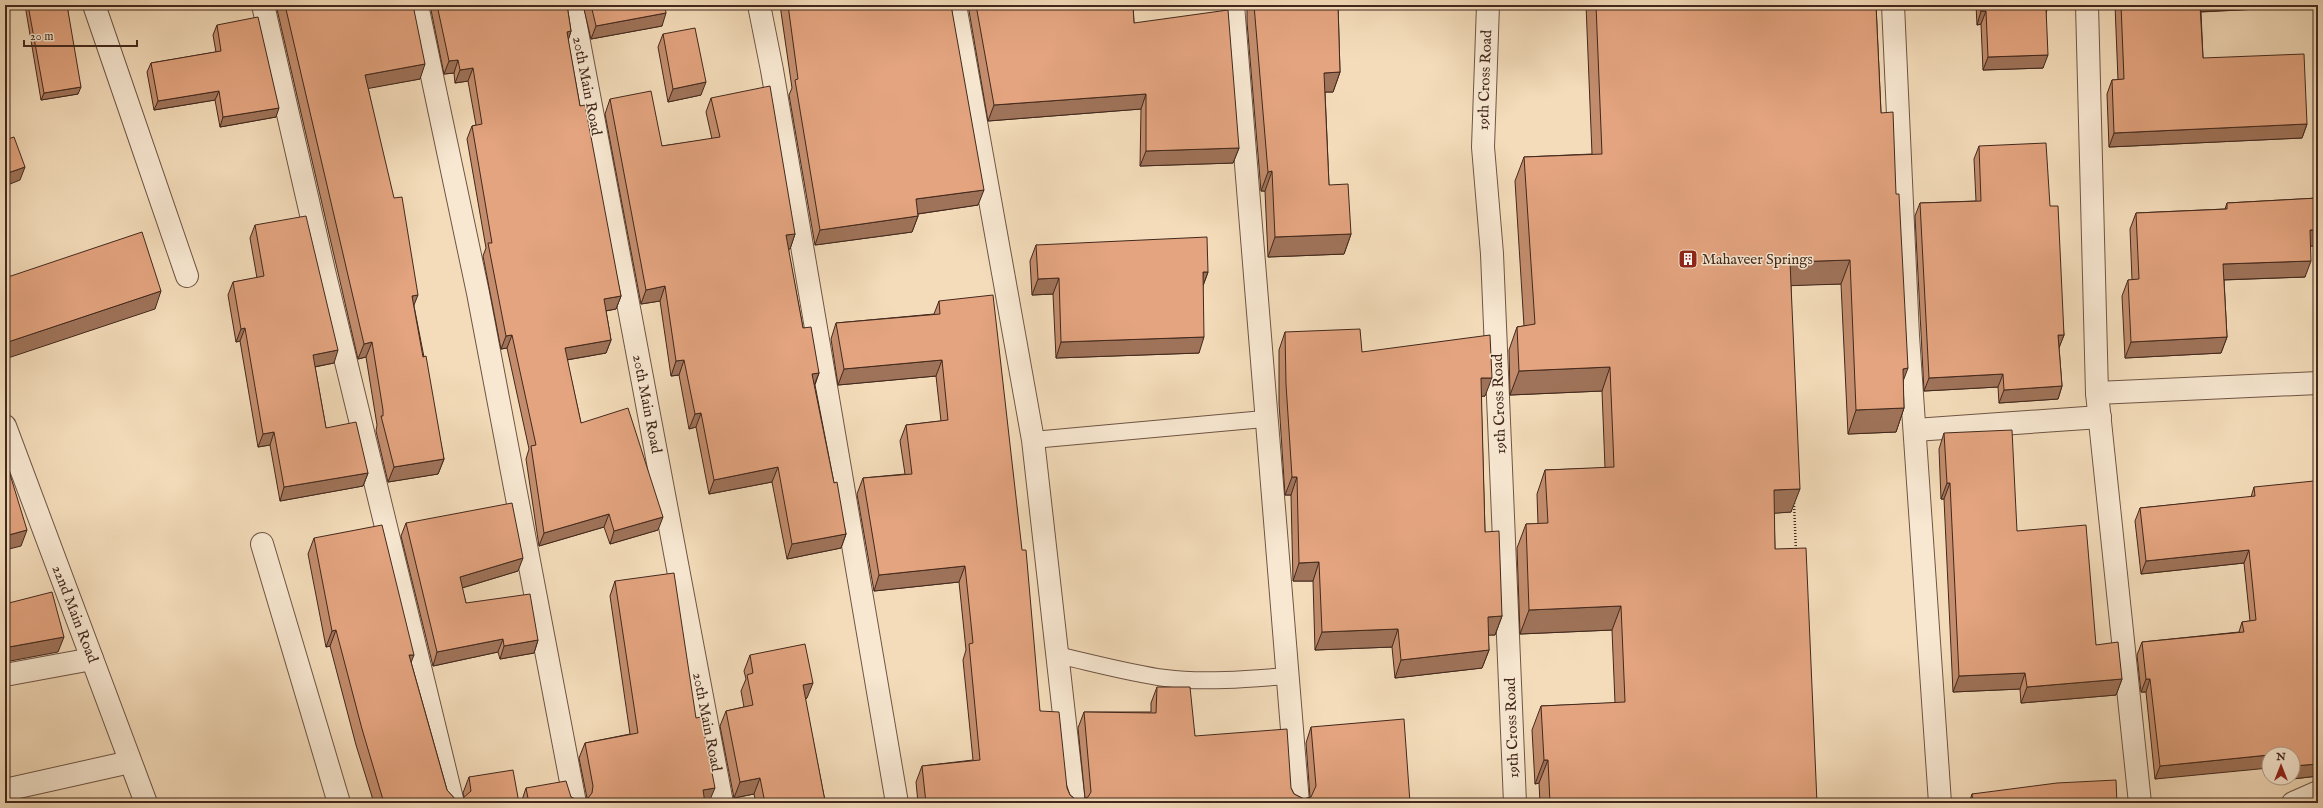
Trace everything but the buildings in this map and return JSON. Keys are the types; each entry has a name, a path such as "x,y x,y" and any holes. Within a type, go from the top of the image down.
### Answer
{"street":[{"path":"94,5 187,276"},
{"path":"263,5 324,271 453,803"},
{"path":"418,5 478,293 575,803"},
{"name":"20th Main Road","path":"572,5 722,803"},
{"path":"759,5 772,70 897,803"},
{"path":"955,5 1034,440 1074,803"},
{"path":"1233,5 1298,803"},
{"name":"19th Cross Road","path":"1488,5 1483,147 1493,262 1515,803"},
{"path":"1893,5 1915,430 1940,803"},
{"path":"2087,5 2097,393 2140,803"},
{"path":"2097,393 2318,383"},
{"path":"1915,430 2100,417"},
{"name":"22nd Main Road","path":"7,437 146,803"},
{"path":"262,544 339,803"},
{"path":"5,675 92,659"},
{"path":"5,790 130,762"},
{"path":"2293,803 2318,792"}],"lane":[{"path":"1034,440 1264,418"},
{"path":"1057,655 1121,670 1166,678 1248,680 1287,676"}],"path":[{"path":"1794,502 1796,557"}],"place":[{"name":"Mahaveer Springs","path":"1688,259"}]}
